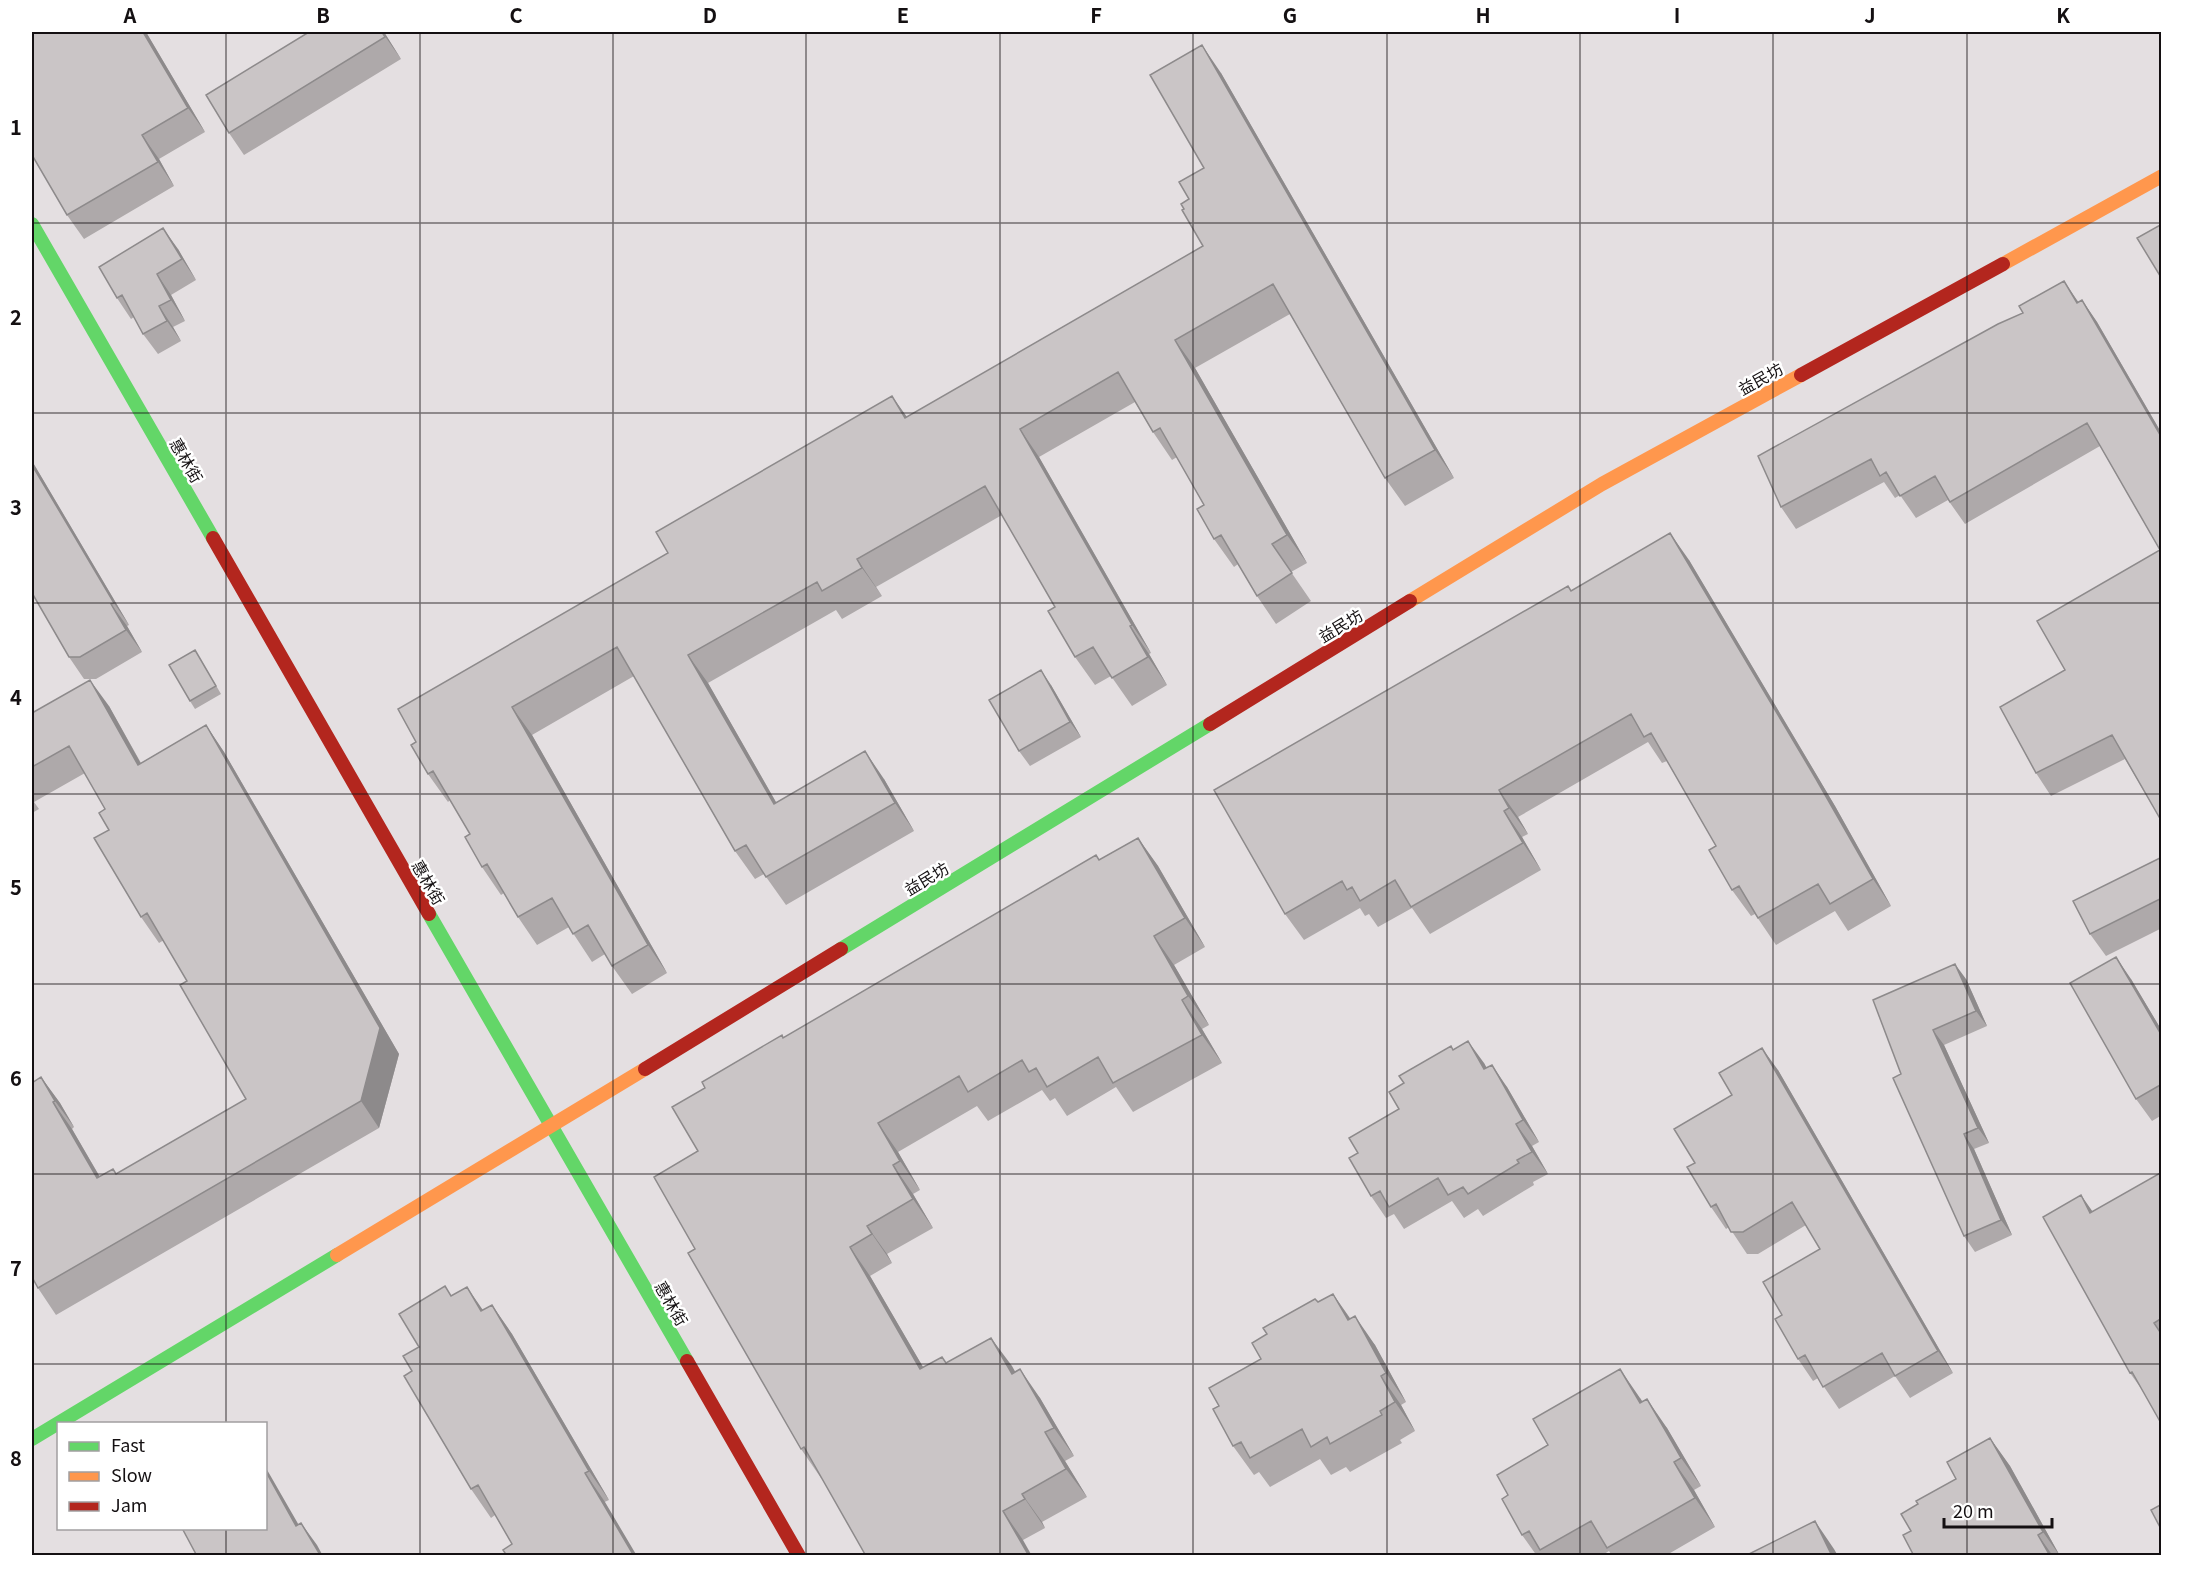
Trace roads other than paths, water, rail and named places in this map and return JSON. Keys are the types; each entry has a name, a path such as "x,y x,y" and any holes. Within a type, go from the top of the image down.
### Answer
{"street":[{"name":"益民坊","path":"60,1422 551,1126 1602,484 2162,176"},
{"name":"惠林街","path":"32,224 799,1556"},
{"name":"益民坊","path":"32,1439 57,1424"}]}
